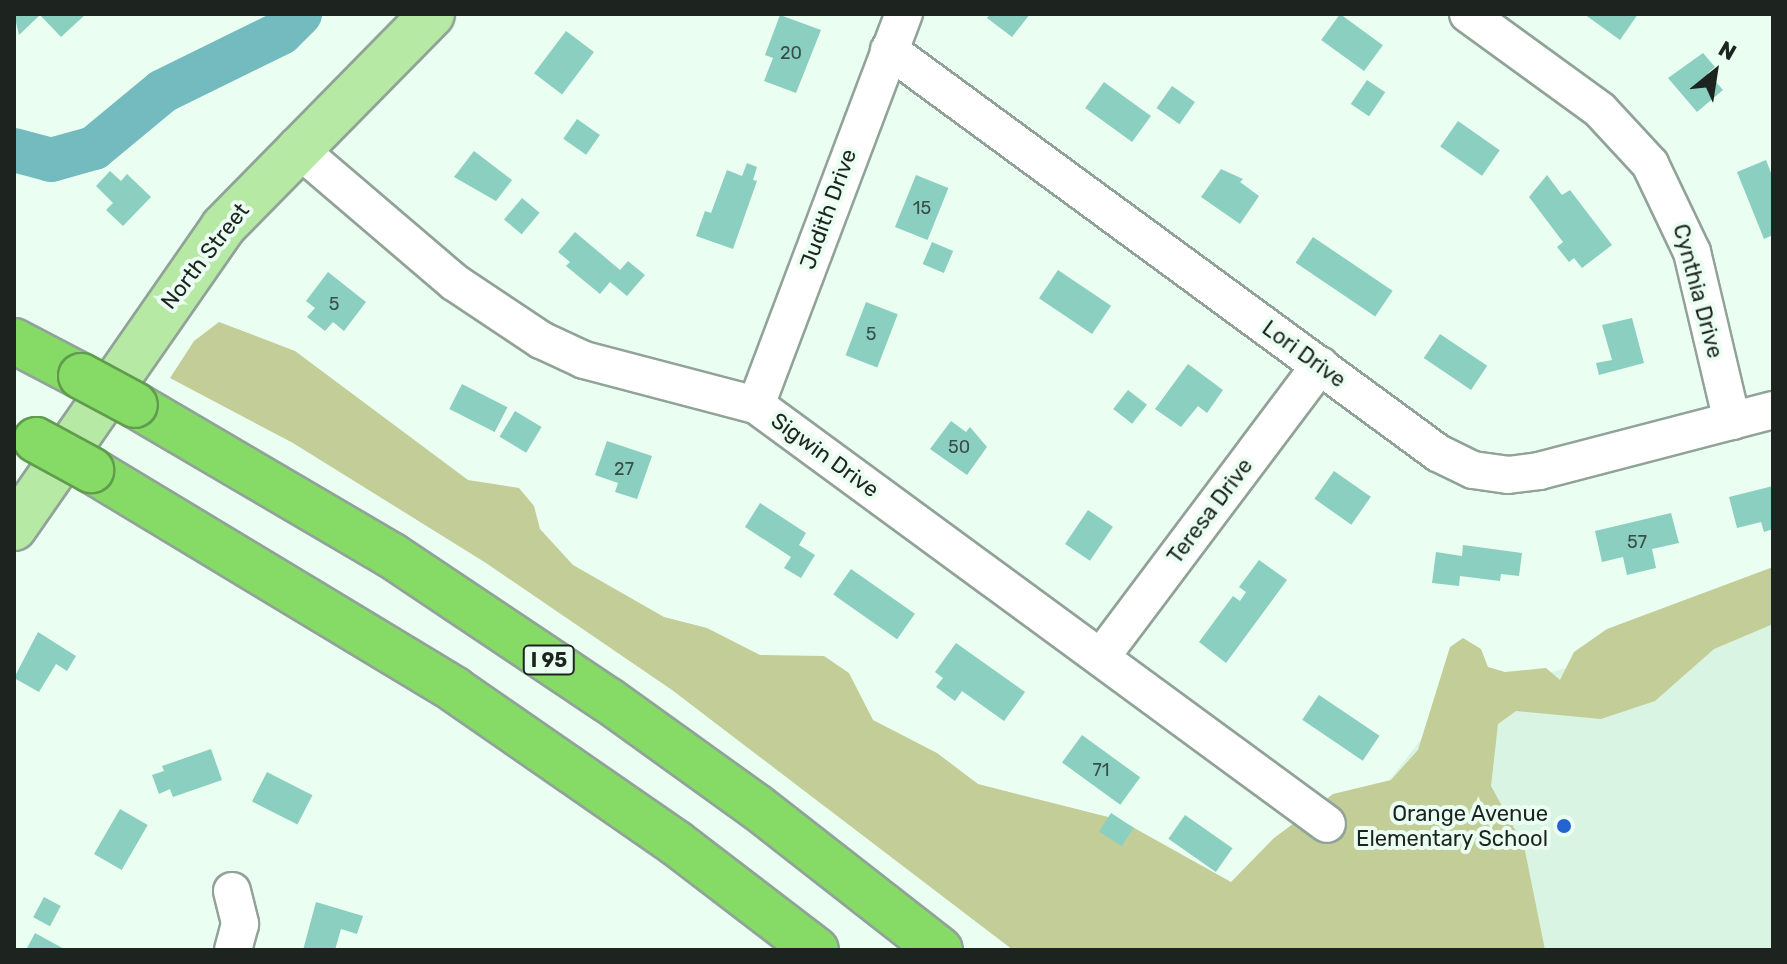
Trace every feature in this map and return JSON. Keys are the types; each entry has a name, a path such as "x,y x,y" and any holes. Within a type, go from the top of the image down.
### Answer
{"highway":[{"name":"I 95","path":"14,341 135,405 391,555 596,691 757,807 940,950"},
{"path":"25,435 91,470 455,690 664,834 816,950"}],"main road":[{"name":"North Street","path":"14,528 223,227 296,147 432,14"}],"street":[{"name":"Judith Drive","path":"756,405 904,14"},
{"name":"Cynthia Drive","path":"1468,14 1600,110 1650,164 1692,252 1732,421"},
{"name":"Lori Drive","path":"889,50 1438,453 1491,474 1539,471 1773,410"},
{"name":"Sigwin Drive","path":"296,147 454,282 541,340 584,360 756,405 1327,824"},
{"name":"Teresa Drive","path":"1101,657 1320,365"},
{"path":"232,891 240,924 233,950"}],"shaded area":[{"name":"Orange Avenue Elementary School","path":"1773,607 1773,950 1258,950 1450,702"}],"green space":[{"path":"219,322 295,351 468,480 519,488 534,506 540,529 573,565 664,617 707,628 760,655 824,656 849,673 873,720 937,753 978,784 1120,820 1231,882 1274,838 1333,794 1391,780 1418,750 1450,647 1463,638 1481,649 1488,667 1505,672 1546,668 1560,680 1574,652 1607,629 1773,567 1773,624 1714,649 1655,701 1601,719 1516,711 1498,724 1491,786 1524,846 1545,950 1013,950 672,690 486,563 293,443 170,378 194,341"}],"building":[{"path":"14,14 86,14 61,37 40,15 19,35"},
{"path":"990,14 1030,14 1012,37 987,18"},
{"path":"1340,14 1383,45 1364,71 1321,40"},
{"path":"1584,14 1638,14 1620,40"},
{"path":"780,15 821,30 796,93 764,81 773,58 765,55"},
{"path":"566,31 594,52 562,94 534,73"},
{"path":"1703,53 1715,67 1708,73 1723,90 1697,112 1668,78"},
{"path":"1367,80 1385,92 1369,116 1351,104"},
{"path":"1104,82 1151,116 1132,142 1085,108"},
{"path":"1172,86 1195,102 1179,124 1157,108"},
{"path":"577,119 600,135 586,155 563,139"},
{"path":"1458,121 1500,150 1482,176 1440,146"},
{"path":"474,151 512,180 496,201 454,177"},
{"path":"1766,160 1773,178 1773,235 1764,239 1737,172"},
{"path":"747,163 757,167 753,180 757,181 733,249 696,236 705,211 711,213 727,170 742,176"},
{"path":"1221,169 1243,179 1240,182 1259,196 1240,224 1201,197"},
{"path":"110,171 121,181 127,174 151,197 123,226 106,210 113,203 96,186"},
{"path":"916,175 948,188 927,240 895,227"},
{"path":"1547,175 1562,195 1570,190 1612,245 1582,268 1574,258 1569,262 1557,247 1563,242 1529,197"},
{"path":"522,198 540,213 522,234 504,219"},
{"path":"575,232 620,270 628,261 645,275 627,296 610,282 600,294 566,266 570,262 558,252"},
{"path":"1313,237 1393,291 1375,316 1296,263"},
{"path":"932,242 953,251 944,273 923,264"},
{"path":"1058,270 1111,306 1092,334 1039,298"},
{"path":"328,272 366,302 344,331 333,322 325,331 307,317 315,308 306,301"},
{"path":"866,302 898,314 877,367 846,355"},
{"path":"1632,318 1644,363 1599,375 1596,363 1612,360 1602,325"},
{"path":"1440,334 1487,366 1471,390 1424,358"},
{"path":"1188,364 1223,390 1207,413 1198,406 1181,427 1155,409"},
{"path":"462,384 507,407 495,432 449,409"},
{"path":"1128,390 1147,405 1132,424 1113,409"},
{"path":"515,411 542,427 526,453 500,437"},
{"path":"951,421 966,432 970,427 987,447 967,475 930,449"},
{"path":"607,441 652,456 637,499 615,492 618,483 595,475"},
{"path":"1334,471 1371,497 1351,525 1314,499"},
{"path":"1773,486 1773,529 1764,532 1761,522 1737,528 1729,497"},
{"path":"760,503 806,533 799,545 815,555 801,578 784,568 791,557 745,527"},
{"path":"1088,510 1113,527 1090,561 1065,544"},
{"path":"1671,513 1679,543 1652,549 1656,568 1627,575 1623,557 1602,562 1595,531"},
{"path":"1463,545 1522,553 1519,576 1501,574 1500,581 1460,576 1459,586 1432,583 1436,552 1462,556"},
{"path":"1259,560 1287,580 1226,663 1199,642 1233,596 1240,601 1246,592 1239,587"},
{"path":"851,569 915,614 897,639 833,594"},
{"path":"38,632 76,656 67,671 56,664 39,692 14,678"},
{"path":"956,643 1025,692 1004,721 962,691 955,701 936,687 943,678 935,672"},
{"path":"1319,695 1380,736 1363,761 1302,720"},
{"path":"1082,735 1140,777 1120,805 1062,763"},
{"path":"211,749 222,780 173,797 170,789 159,794 152,775 164,771 162,766"},
{"path":"267,772 312,795 297,825 252,801"},
{"path":"120,809 148,825 122,870 94,854"},
{"path":"1111,813 1134,828 1122,846 1099,831"},
{"path":"1185,815 1233,848 1216,872 1168,839"},
{"path":"44,897 61,906 50,926 33,917"},
{"path":"316,902 363,916 357,934 341,929 335,950 303,950"},
{"path":"35,933 66,950 26,950"}],"waterway":[{"path":"14,150 51,160 94,148 163,91 281,33 300,14"}],"place":[{"name":"Orange Avenue Elementary School","path":"1564,826"}]}
